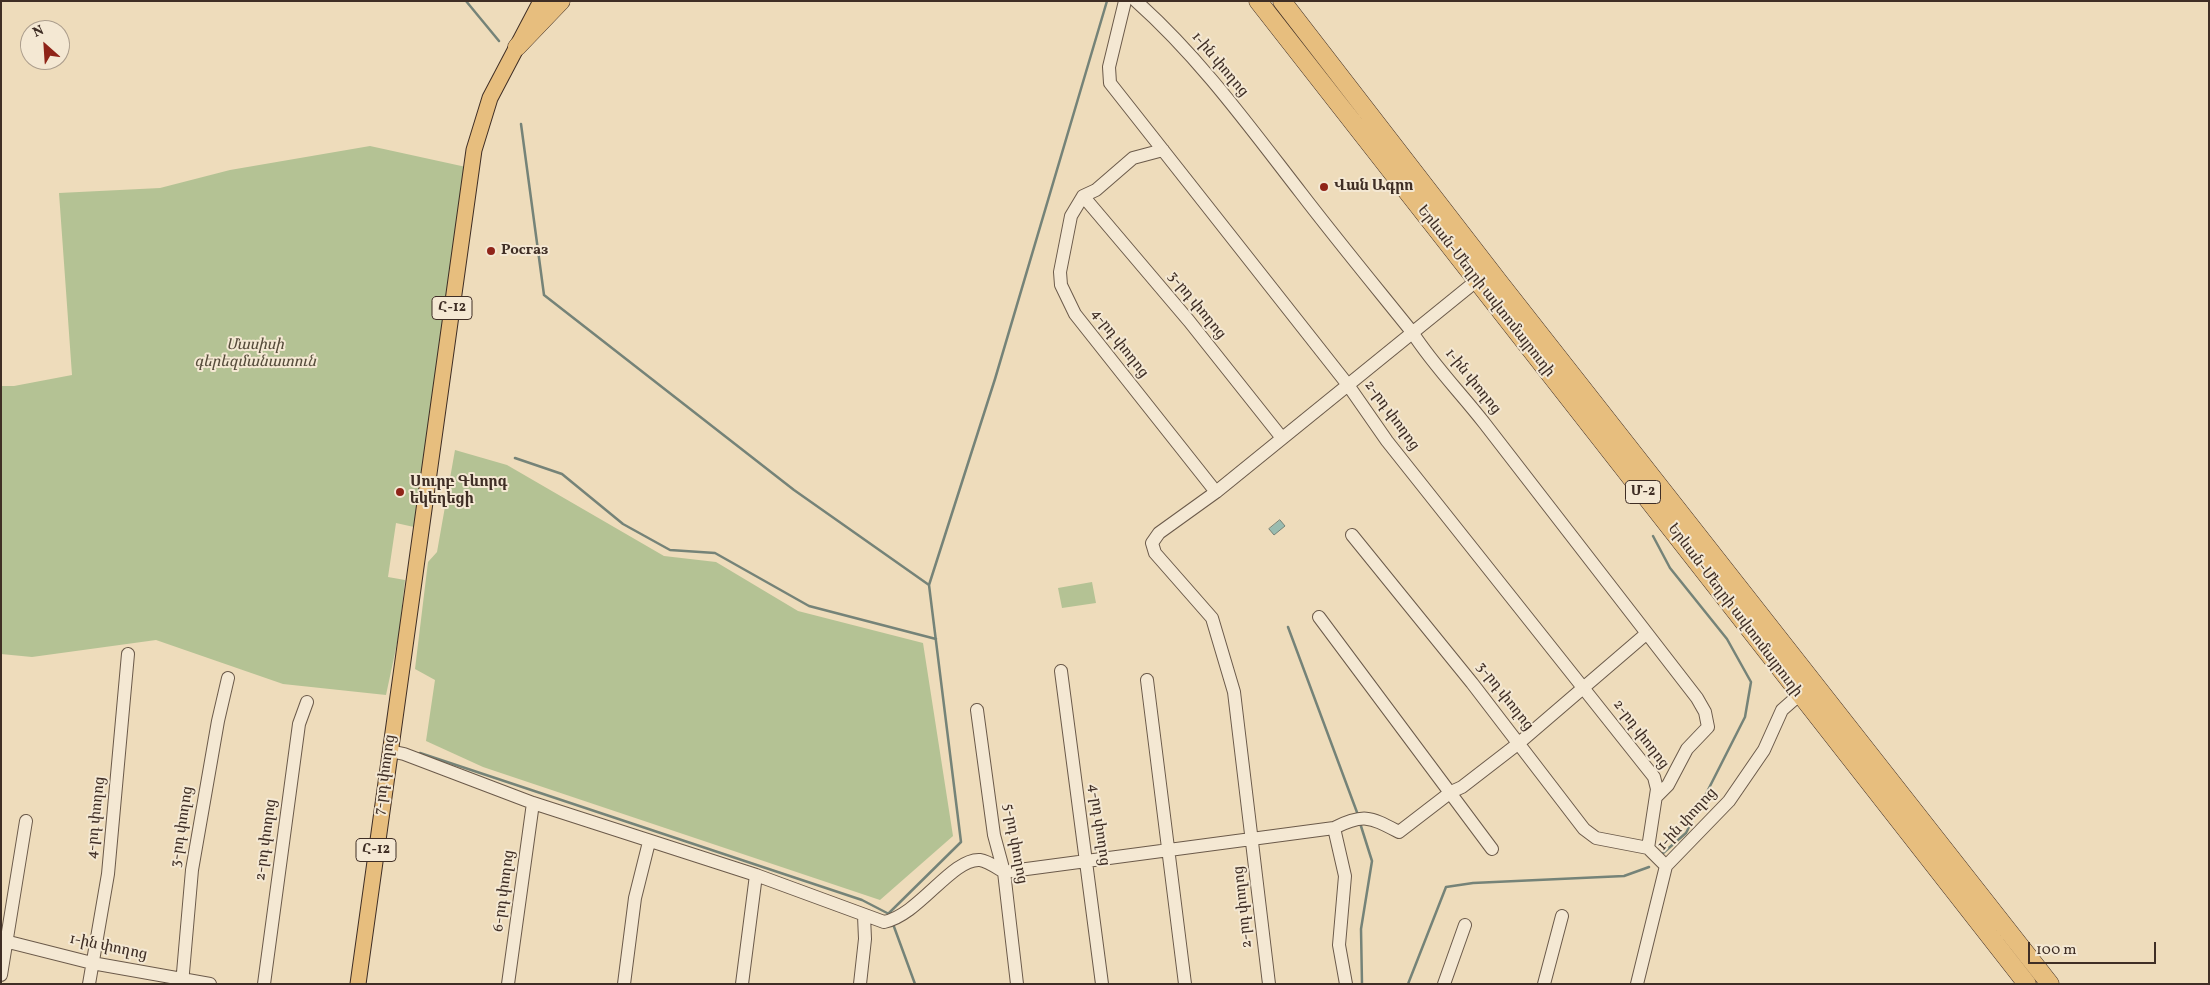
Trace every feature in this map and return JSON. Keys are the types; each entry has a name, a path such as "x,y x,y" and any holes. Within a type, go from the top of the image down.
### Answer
{"highway":[{"path":"518,47 561,1"},
{"name":"Երևան-Մեղրի ավտոմայրուղի","path":"1258,1 1475,282 1714,582 1798,695 2027,984"},
{"name":"Երևան-Մեղրի ավտոմայրուղի","path":"1282,1 1504,289 2050,984"}],"main road":[{"name":"Հ-12","path":"518,47 542,1"},
{"name":"7-րդ փողոց","path":"358,984 474,150 490,98 518,47"}],"street":[{"name":"2-րդ փողոց","path":"1125,1 1109,67 1110,83 1348,385 1387,442 1654,777 1657,789 1648,848"},
{"name":"1-ին փողոց","path":"1136,1 1166,28 1192,56 1412,332 1421,346 1485,423 1697,698 1705,712 1708,727 1687,749 1668,785 1656,797"},
{"path":"1083,196 1096,190 1133,158 1162,150"},
{"name":"3-րդ փողոց","path":"1083,196 1189,321 1282,438"},
{"name":"4-րդ փողոց","path":"1083,196 1071,216 1060,272 1061,284 1075,314 1216,492"},
{"path":"1216,492 1475,282"},
{"name":"2-րդ փողոց","path":"1216,492 1160,533 1152,543 1155,552 1212,618 1221,643 1234,692 1269,984"},
{"name":"3-րդ փողոց","path":"1352,535 1519,743 1584,829 1596,838 1648,848"},
{"path":"1319,618 1492,849"},
{"path":"390,751 404,754 533,803 756,875 864,916 890,921 910,911 942,881 971,860 982,860 1004,872 1334,828 1354,818 1368,817 1399,832 1451,792 1462,788 1519,743 1646,634"},
{"name":"4-րդ փողոց","path":"89,984 108,874 128,654"},
{"name":"4-րդ փողոց","path":"1061,671 1102,984"},
{"name":"3-րդ փողոց","path":"182,982 192,870 218,721 228,678"},
{"path":"1147,680 1185,984"},
{"name":"1-ին փողոց","path":"1637,984 1666,866 1729,801 1764,750 1782,710 1798,695"},
{"name":"2-րդ փողոց","path":"264,984 300,724 307,702"},
{"name":"5-րդ փողոց","path":"977,710 994,835 1004,872 1017,984"},
{"name":"6-րդ փողոց","path":"508,984 533,803"},
{"path":"1,975 4,940 26,821"},
{"path":"1334,828 1345,876 1339,945 1346,984"},
{"path":"624,984 635,898 649,842"},
{"path":"1648,848 1666,866"},
{"path":"742,984 756,875"},
{"path":"860,984 865,939 864,916"},
{"path":"1544,984 1562,916"},
{"path":"1444,984 1465,924"},
{"name":"1-ին փողոց","path":"4,940 92,963 182,982 210,984"}],"green space":[{"name":"Մասիսի գերեզմանատուն","path":"370,146 466,167 426,456 418,492 414,527 396,523 388,577 405,580 399,634 386,695 283,684 156,640 32,657 1,654 1,386 14,386 72,375 59,193 160,188 230,170"},
{"path":"455,450 507,465 664,556 716,562 798,611 923,643 953,836 880,900 483,767 426,741 435,680 415,669 428,562 437,552"},
{"path":"1092,582 1096,603 1062,608 1058,588"}],"water":[{"path":"1280,520 1285,526 1274,535 1269,529"}],"waterway":[{"path":"466,1 499,41"},
{"path":"929,585 995,379 1107,1"},
{"path":"521,124 544,295 794,490 929,585 961,842 889,913"},
{"path":"515,458 562,474 623,524 670,550 715,553 809,606 936,639"},
{"path":"1653,536 1670,568 1727,639 1751,682 1745,717 1686,833 1662,854"},
{"path":"1288,627 1358,815"},
{"path":"420,753 862,900 889,914"},
{"path":"1360,823 1372,861 1361,929 1362,984"},
{"path":"1408,984 1446,887 1473,883 1624,876 1649,867"},
{"path":"893,924 915,984"}],"place":[{"name":"Վան Ագրո","path":"1324,187"},
{"name":"Росгаз","path":"491,251"},
{"name":"Սուրբ Գևորգ եկեղեցի","path":"400,492"}]}
